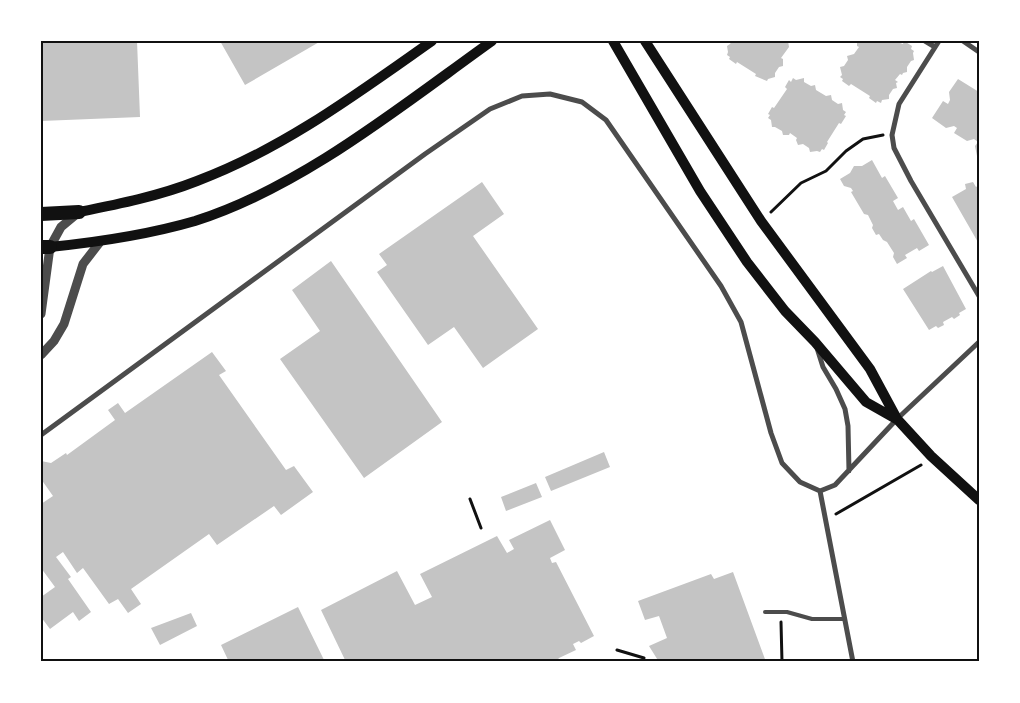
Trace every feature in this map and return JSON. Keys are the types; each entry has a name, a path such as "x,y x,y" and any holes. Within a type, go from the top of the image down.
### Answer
{"highway":[{"path":"41,214 79,212"}],"main road":[{"path":"79,212 143,198 197,182 249,158 294,134 358,93 432,41"},
{"path":"46,247 100,242 145,234 195,220 242,202 279,184 336,151 492,41"},
{"path":"604,41 615,45 700,191 747,262 785,311 815,342 866,402 897,420"},
{"path":"645,41 761,221 870,369 897,420 931,456 979,500"}],"street":[{"path":"926,41 935,47"},
{"path":"939,41 899,104 892,135 894,148 979,296"},
{"path":"963,41 979,52"},
{"path":"41,435 425,154 490,109 522,96 550,94 582,102 606,120 697,250 721,286 741,322 771,433 782,463 800,482 820,490 835,486 897,420 979,342"},
{"path":"42,309 46,247 62,227 79,212"},
{"path":"41,355 54,341 64,324 83,264 100,242"},
{"path":"815,342 823,367 845,409 848,426 849,471"},
{"path":"820,490 853,662"}],"lane":[{"path":"765,612 787,612 812,619 845,619"}],"path":[{"path":"761,221 801,183 826,171 846,151 863,139 892,135"},
{"path":"825,516 838,513 918,468 931,456"},
{"path":"470,499 481,528"},
{"path":"781,612 782,662"},
{"path":"617,650 644,658"}],"building":[{"path":"41,41 137,41 140,117 41,121"},
{"path":"220,41 321,41 245,85"},
{"path":"732,41 788,41 789,47 781,58 783,59 783,66 779,67 775,77 767,81 755,76 756,74 729,59 727,46"},
{"path":"857,41 894,41 903,44 904,41 912,46 911,49 914,51 914,60 907,67 907,72 902,75 900,74 895,80 898,82 896,83 897,88 893,89 889,99 882,100 881,103 877,101 876,103 869,98 870,96 851,84 849,86 840,77 842,75 840,67 844,66 848,60 847,56 854,54 859,47 857,46"},
{"path":"793,78 796,80 804,78 804,82 811,86 815,85 816,90 826,96 831,95 832,100 838,104 842,103 843,110 846,112 844,115 846,116 841,124 839,123 824,150 822,149 820,152 810,152 809,148 803,144 798,145 797,138 790,133 789,135 783,135 782,131 772,127 771,120 768,118 772,107 774,108 787,89 785,87 789,80 791,82"},
{"path":"958,79 979,92 979,156 977,156 975,146 978,142 974,139 967,141 954,133 957,128 954,126 946,128 932,118 943,101 948,104 950,100 949,92"},
{"path":"872,160 882,178 885,176 898,198 893,201 898,210 903,207 911,221 914,219 929,245 919,251 917,248 905,255 907,258 897,264 893,257 894,253 879,234 876,235 868,215 864,214 851,192 853,191 851,188 844,186 840,179 850,173 854,166 862,166"},
{"path":"482,182 504,214 473,236 538,329 483,368 454,327 428,345 377,272 387,265 379,254"},
{"path":"973,182 976,187 979,185 979,244 952,197 966,189 965,184"},
{"path":"331,261 442,422 364,478 280,359 320,331 292,290"},
{"path":"943,266 966,309 954,319 952,317 943,322 944,325 938,328 936,326 929,330 903,289 931,271"},
{"path":"212,352 226,371 219,375 286,470 294,466 313,492 281,515 274,506 217,545 209,534 131,589 141,604 128,613 118,599 109,604 83,568 77,573 63,552 56,557 71,577 68,579 91,612 79,621 73,612 50,629 41,617 41,597 55,587 41,568 41,504 53,496 41,479 41,461 51,463 66,453 67,455 115,420 108,410 118,403 125,413"},
{"path":"604,452 610,467 551,491 545,477"},
{"path":"536,483 542,497 506,511 501,497"},
{"path":"550,520 565,550 550,558 552,563 556,562 594,636 581,643 579,641 573,644 576,650 559,658 556,662 346,662 321,610 397,571 415,605 432,597 420,574 497,536 507,553 514,549 509,540"},
{"path":"733,572 766,662 659,662 649,646 667,638 659,616 645,620 638,601 711,574 714,579"},
{"path":"298,607 325,662 229,662 221,645"},
{"path":"191,613 197,626 160,645 151,628"}]}
